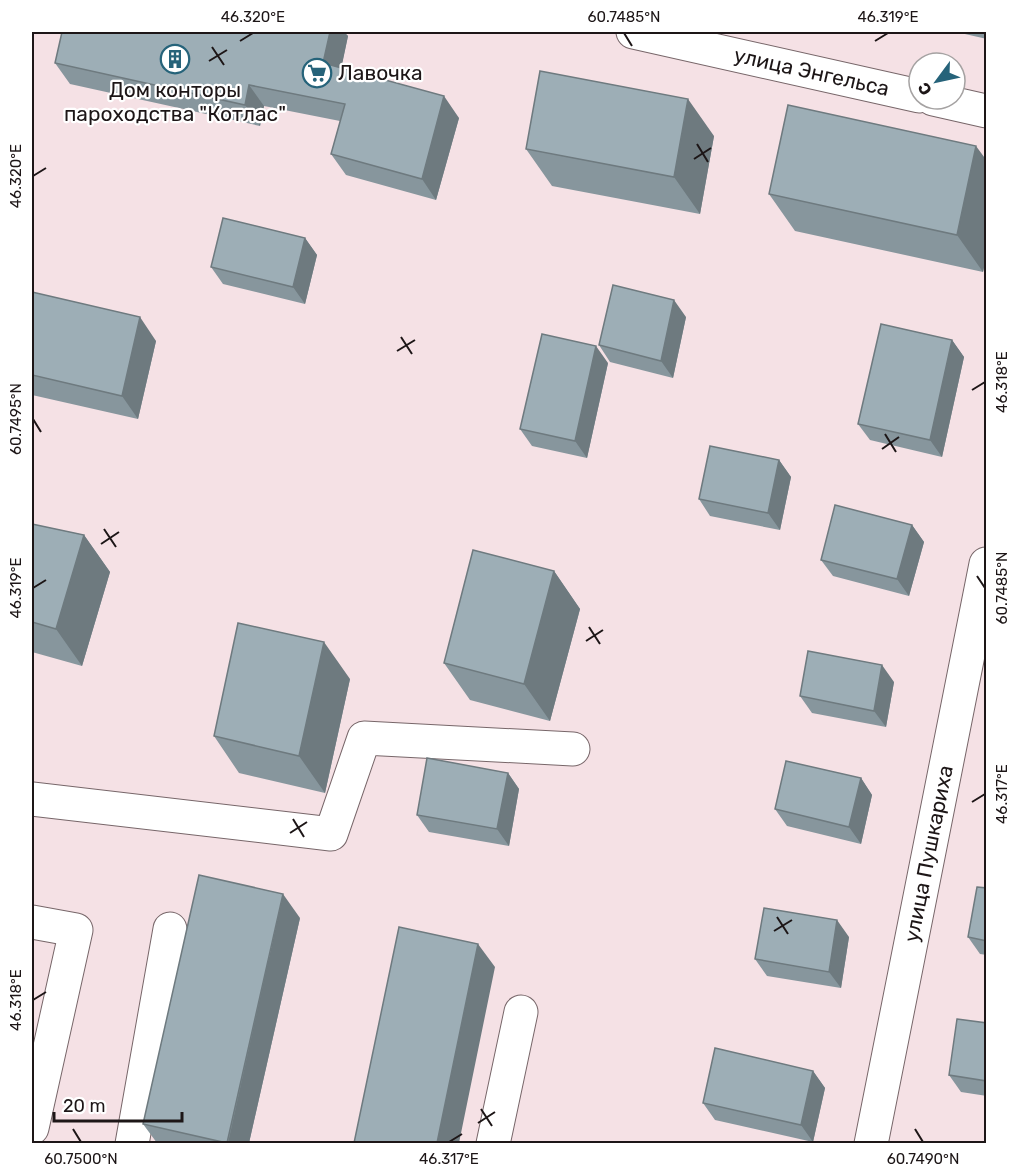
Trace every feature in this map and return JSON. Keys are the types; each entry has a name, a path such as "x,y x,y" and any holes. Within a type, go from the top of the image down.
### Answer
{"street":[{"name":"улица Энгельса","path":"633,32 667,35 907,93"},
{"path":"967,107 987,111"},
{"name":"улица Пушкариха","path":"871,1143 987,564"},
{"path":"32,799 331,834 364,738 573,749"},
{"path":"32,922 76,930 32,1128"},
{"path":"132,1143 170,929"},
{"path":"493,1143 521,1011"}],"building":[{"path":"62,32 330,32 323,63 444,96 422,179 331,154 345,104 249,85 245,105 55,63"},
{"path":"540,71 688,99 674,177 526,149"},
{"path":"788,105 976,146 957,235 769,194"},
{"path":"223,218 305,238 293,287 211,267"},
{"path":"613,285 674,300 661,361 599,345"},
{"path":"32,292 140,317 122,396 32,375"},
{"path":"881,324 952,340 930,440 858,424"},
{"path":"542,334 596,346 575,441 520,429"},
{"path":"710,446 779,460 768,513 699,499"},
{"path":"835,505 912,525 897,579 821,560"},
{"path":"32,524 84,535 56,629 32,622"},
{"path":"473,550 554,571 524,684 444,663"},
{"path":"238,623 324,642 299,756 214,736"},
{"path":"808,651 882,665 874,711 800,696"},
{"path":"427,758 508,773 497,829 417,815"},
{"path":"786,761 861,778 849,827 775,809"},
{"path":"199,875 283,894 227,1143 143,1124"},
{"path":"977,887 987,888 987,941 968,937"},
{"path":"764,908 837,920 829,972 755,959"},
{"path":"399,927 478,944 437,1143 354,1143"},
{"path":"957,1019 987,1023 987,1081 949,1075"},
{"path":"715,1048 813,1071 801,1125 703,1103"}],"place":[{"name":"Дом конторы пароходства \"Котлас\"","path":"175,59"},
{"name":"Лавочка","path":"317,73"}]}
